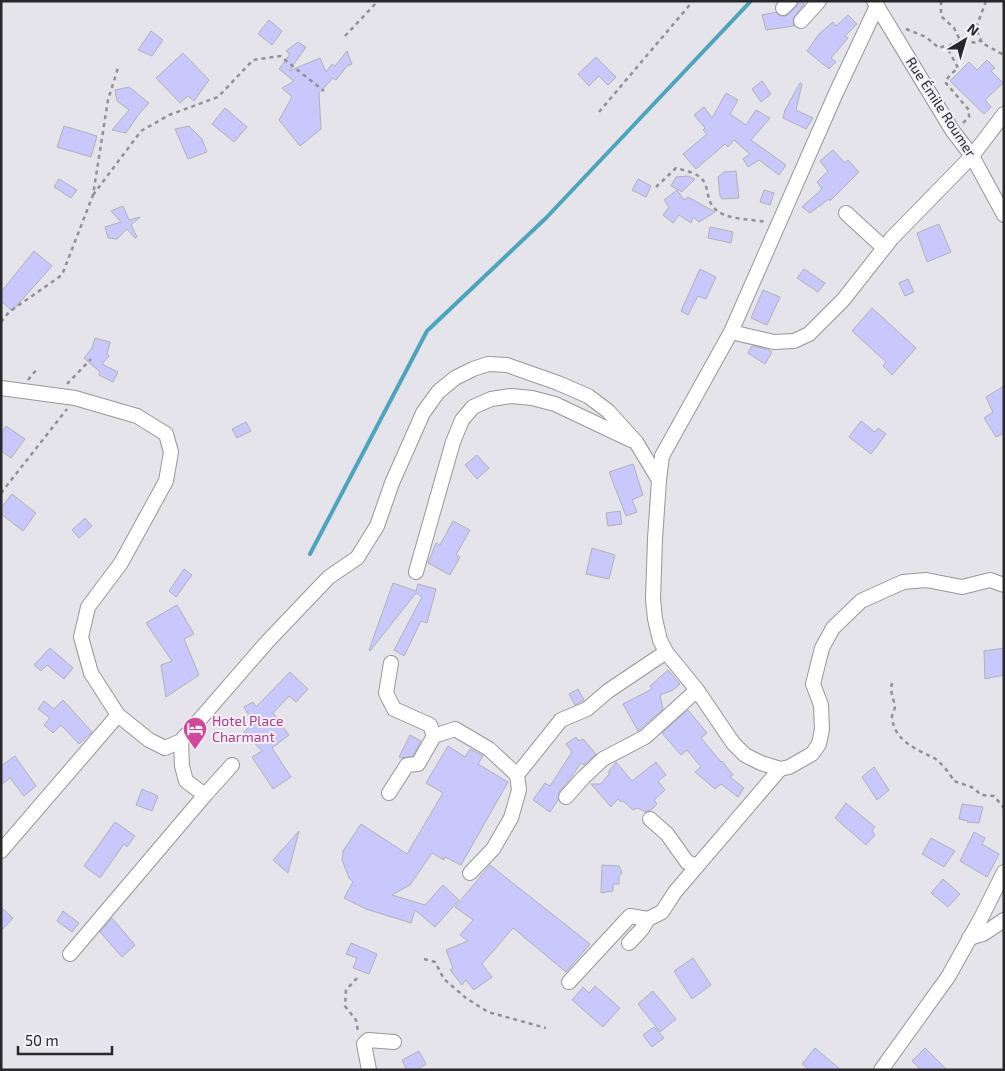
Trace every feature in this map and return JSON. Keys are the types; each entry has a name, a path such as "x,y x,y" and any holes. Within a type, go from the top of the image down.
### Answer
{"street":[{"path":"801,21 819,1"},
{"path":"875,4 731,332 662,456 653,599 655,619 660,640 666,652 697,690 733,743 745,755 762,763 780,768 789,768 812,754 819,744 822,729 821,705 814,684 822,648 833,628 861,601 903,582 926,580 962,587 990,580 1004,585"},
{"name":"Rue Émile Roumer","path":"875,4 952,130 972,156 1004,215"},
{"path":"731,332 774,342 794,341 809,334 843,300 884,248 972,156 1004,114"},
{"path":"846,213 884,248"},
{"path":"1,388 75,398 137,416 166,434 171,452 166,481 121,563 88,607 81,637 91,673 118,715 149,740 165,748 181,741 267,642 330,577 357,558 377,526 392,483 423,413 438,392 455,378 488,364 507,365 588,396 608,411 636,442 659,480"},
{"path":"416,572 454,442 462,420 473,407 490,399 512,396 532,398 555,404 636,442"},
{"path":"517,775 561,720 586,709 608,691 666,652"},
{"path":"391,663 386,693 394,709 430,725 434,736"},
{"path":"566,797 603,759 645,736 697,690"},
{"path":"1,851 118,715"},
{"path":"389,793 407,765 418,764 434,736 455,729 489,749 517,775 520,790 511,818 493,849 470,873"},
{"path":"181,741 182,766 186,781 205,796"},
{"path":"70,954 232,765"},
{"path":"629,943 642,929 648,919 662,912 697,866 780,768"},
{"path":"650,819 667,834 687,862 697,866"},
{"path":"880,1070 948,977 1004,872"},
{"path":"569,982 630,916 648,919"},
{"path":"969,938 983,934 1004,920"},
{"path":"369,1070 364,1044 368,1040 394,1042"}],"path":[{"path":"345,36 378,1"},
{"path":"599,112 692,1"},
{"path":"941,1 941,16 954,28 960,40"},
{"path":"986,1 976,28 981,40 988,47 1004,54"},
{"path":"894,34 908,29 926,37 939,48 945,46 949,49 958,68 945,82 968,110 969,117 960,126 952,130"},
{"path":"949,49 949,46 960,40 977,43 981,40"},
{"path":"93,195 141,131 168,115 218,97 253,60 280,56 324,91"},
{"path":"1,322 9,312 62,275 93,195 108,100 118,68"},
{"path":"656,187 676,168 688,171 699,176 705,183 708,198 714,209 725,215 778,224"},
{"path":"55,395 91,359"},
{"path":"1,493 75,398"},
{"path":"892,683 891,693 895,705 892,715 895,728 901,738 910,747 936,758 943,768 949,772 954,781 974,788 980,795 994,796 1004,808"},
{"path":"424,959 435,962 444,980 466,998 488,1012 546,1028"},
{"path":"357,978 346,990 345,1006 356,1020 364,1044"}],"building":[{"path":"799,1 802,1 804,4 793,19 794,26 766,30 762,15 776,12 780,16 786,16 796,7"},
{"path":"848,15 857,24 845,36 848,38 831,58 836,62 829,69 807,51 819,34 833,22 836,26"},
{"path":"269,20 282,31 272,45 258,34"},
{"path":"151,31 163,40 152,56 138,50"},
{"path":"298,42 306,47 289,71 320,58 326,72 332,64 335,66 347,51 352,64 347,66 336,80 333,78 319,93 321,129 300,146 279,120 292,97 282,88 294,81 279,69 290,54 286,51"},
{"path":"183,53 209,80 194,101 188,96 180,103 156,78"},
{"path":"596,57 616,77 608,85 599,76 589,86 578,74"},
{"path":"987,60 995,68 991,71 1003,83 985,100 991,107 984,114 950,81 969,62 977,70"},
{"path":"762,81 771,94 761,102 752,89"},
{"path":"800,83 802,84 796,110 813,118 806,129 783,118 785,110"},
{"path":"129,87 149,103 126,133 112,130 129,110 117,101 115,90"},
{"path":"726,93 738,100 730,114 746,125 756,110 770,118 751,140 786,165 779,175 759,160 748,167 743,159 750,154 734,140 728,147 725,144 696,169 683,154 707,134 703,130 705,128 694,115 704,107 712,118"},
{"path":"225,108 247,127 234,142 212,124"},
{"path":"64,126 97,136 91,157 57,147"},
{"path":"189,126 202,139 207,152 188,159 175,129"},
{"path":"833,150 845,163 848,160 859,172 830,201 829,199 810,213 802,207 822,189 817,182 828,171 820,161"},
{"path":"736,171 739,198 722,199 718,177 724,172"},
{"path":"688,176 695,179 682,192 671,186 676,177"},
{"path":"59,179 77,190 71,198 54,187"},
{"path":"638,179 651,186 646,197 632,190"},
{"path":"677,190 684,200 688,197 715,212 699,222 693,217 691,223 679,215 673,223 663,215 669,207 664,200"},
{"path":"764,190 774,193 770,205 760,202"},
{"path":"123,206 129,220 140,217 131,225 137,237 135,238 127,229 117,239 108,238 105,227 121,222 111,211"},
{"path":"939,224 951,252 927,262 917,233"},
{"path":"710,227 733,232 731,243 708,238"},
{"path":"34,251 52,266 12,311 1,301 1,292"},
{"path":"700,269 716,277 706,299 698,296 688,315 681,311"},
{"path":"804,269 825,283 818,292 797,278"},
{"path":"908,279 914,292 905,296 899,283"},
{"path":"763,290 780,297 767,325 751,318"},
{"path":"872,308 916,348 892,375 883,366 886,362 852,331"},
{"path":"95,338 110,342 107,354 109,356 102,364 118,372 113,382 99,375 100,372 84,358 92,348"},
{"path":"752,346 772,352 765,364 748,353"},
{"path":"1004,386 1004,433 996,437 984,418 993,412 986,397"},
{"path":"861,421 875,432 878,428 886,434 871,454 849,437"},
{"path":"246,422 251,431 237,438 232,429"},
{"path":"6,426 25,439 11,458 1,451 1,433"},
{"path":"477,455 489,468 477,479 465,465"},
{"path":"633,464 643,495 632,500 637,512 626,516 609,472"},
{"path":"12,494 36,513 23,531 1,514 1,508"},
{"path":"620,511 622,524 608,526 606,513"},
{"path":"85,518 92,526 79,538 72,530"},
{"path":"453,521 470,530 456,555 460,557 450,575 428,563 436,543 440,545"},
{"path":"592,548 615,555 609,579 586,574"},
{"path":"184,569 192,575 176,597 169,591"},
{"path":"393,583 416,591 418,584 436,589 427,623 421,621 404,656 394,650 422,597 416,593 369,650"},
{"path":"177,605 194,634 184,639 199,675 166,697 161,665 172,661 146,623"},
{"path":"50,648 73,668 64,679 47,665 41,671 34,665"},
{"path":"1004,648 1004,675 985,679 984,651"},
{"path":"668,670 680,684 673,690 660,695 663,709 638,731 623,704 652,689 650,686"},
{"path":"290,672 308,689 296,702 289,696 273,713 289,735 272,748 291,777 273,789 252,757 262,751 244,732 253,723 244,707 253,702 256,707"},
{"path":"578,689 584,700 575,705 569,694"},
{"path":"63,700 92,732 79,744 61,725 53,733 44,725 50,718 38,709 44,701 54,709"},
{"path":"688,710 707,733 701,738 733,775 730,777 744,788 738,797 721,784 715,789 695,772 701,767 687,750 681,755 662,733"},
{"path":"410,735 421,741 413,756 399,757"},
{"path":"576,737 579,741 583,739 596,754 584,765 581,763 559,792 558,800 550,812 533,800 545,783 550,786 572,752 566,744"},
{"path":"448,746 465,757 470,749 483,756 478,764 508,782 461,865 445,857 444,860 432,853 410,885 392,895 425,905 443,885 459,900 435,927 415,910 411,923 366,909 344,898 353,882 349,878 342,860 343,851 361,824 407,854 443,793 426,783"},
{"path":"15,756 36,786 24,796 10,778 1,785 1,766"},
{"path":"616,762 632,781 656,762 666,775 658,781 665,790 654,800 657,804 651,810 645,812 638,808 633,810 618,799 611,807 591,784 601,784"},
{"path":"874,767 889,790 877,800 862,777"},
{"path":"142,789 158,796 152,811 136,805"},
{"path":"846,803 875,827 872,831 875,835 866,845 835,818"},
{"path":"962,804 983,807 979,823 959,819"},
{"path":"115,822 135,836 127,847 124,844 100,878 84,866"},
{"path":"299,831 288,873 273,860"},
{"path":"974,832 985,838 982,844 999,854 987,877 960,861"},
{"path":"931,838 955,851 944,867 922,854"},
{"path":"490,865 590,944 566,972 513,928 482,964 492,977 474,990 466,980 462,985 450,970 453,968 446,950 468,941 460,935 473,920 455,907"},
{"path":"602,865 619,866 621,870 619,884 613,884 613,891 601,893"},
{"path":"943,879 960,894 948,907 931,893"},
{"path":"1,907 13,918 1,931"},
{"path":"63,911 79,923 72,932 57,921"},
{"path":"112,918 135,945 122,957 100,932"},
{"path":"351,943 377,954 369,974 353,968 357,958 346,954"},
{"path":"693,958 711,985 692,999 674,971"},
{"path":"595,986 620,1008 603,1027 572,1000 583,987 589,993"},
{"path":"653,991 676,1019 660,1032 638,1004"},
{"path":"654,1027 664,1038 652,1047 643,1035"},
{"path":"815,1048 841,1070 809,1070 802,1064"},
{"path":"925,1048 947,1070 921,1070 912,1061"},
{"path":"419,1051 426,1064 416,1070 407,1070 402,1060"}],"waterway":[{"path":"310,554 427,331 546,218 751,1"}],"place":[{"name":"Hotel Place Charmant","path":"195,750"}]}
